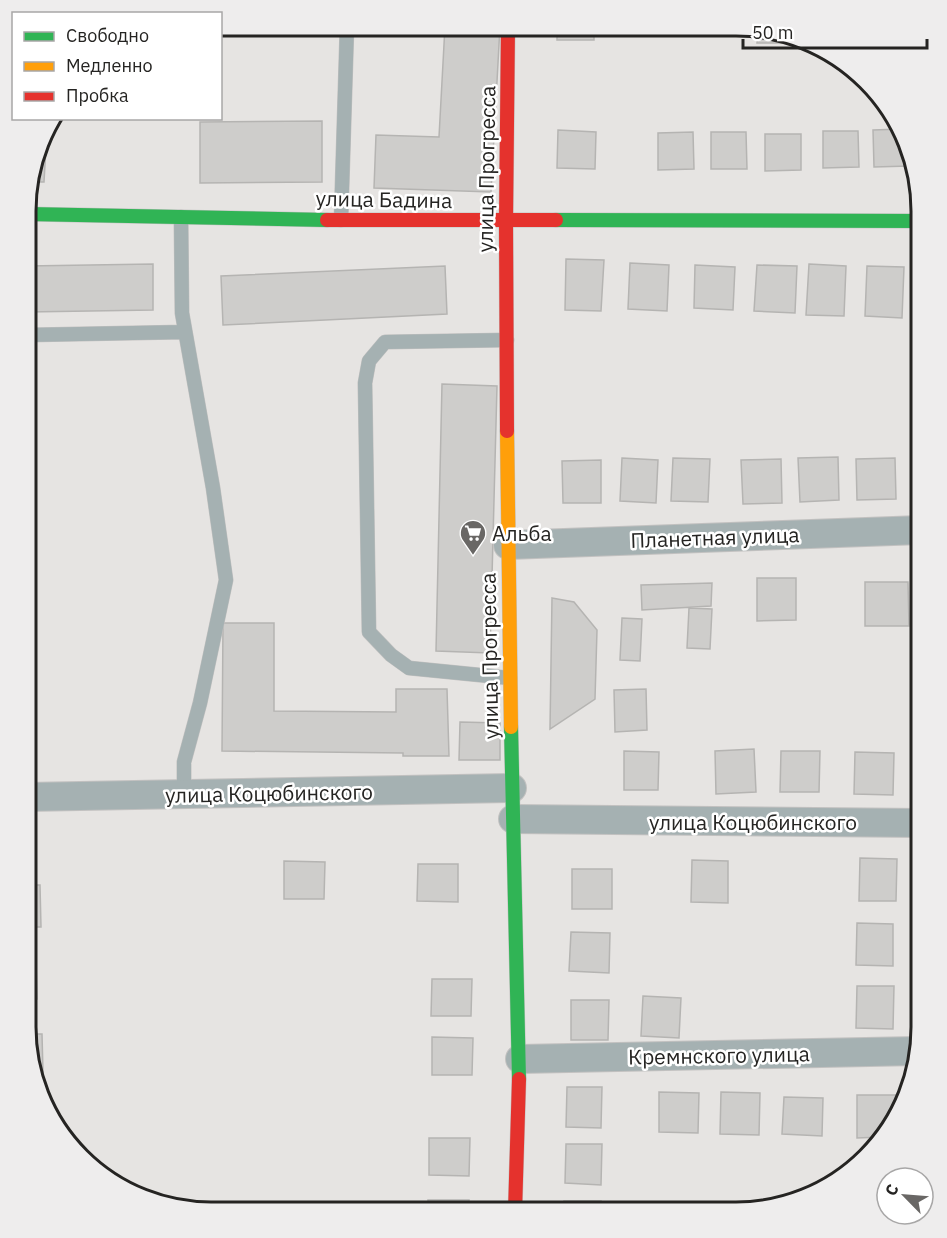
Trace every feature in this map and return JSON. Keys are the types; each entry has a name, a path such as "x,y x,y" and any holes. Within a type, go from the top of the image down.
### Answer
{"street":[{"name":"улица Прогресса","path":"508,36 506,221 508,545 520,1059 515,1202"},
{"name":"улица Бадина","path":"36,214 341,220 911,221"},
{"name":"Планетная улица","path":"508,545 911,530"},
{"name":"улица Коцюбинского","path":"36,798 512,788"},
{"name":"улица Коцюбинского","path":"513,819 911,823"},
{"name":"Кремнского улица","path":"520,1059 909,1052"}],"lane":[{"path":"341,220 347,36"},
{"path":"181,217 182,313 213,488 226,580 200,703 184,762 184,795"},
{"path":"36,335 185,332"},
{"path":"507,340 385,342 369,361 365,383 369,632 391,655 409,668 510,678"}],"building":[{"path":"444,36 499,36 491,192 374,188 376,135 439,137"},
{"path":"557,36 594,36 594,40 557,40"},
{"path":"757,37 784,43 757,43"},
{"path":"322,121 322,182 200,183 200,122"},
{"path":"891,129 905,166 874,167 873,130"},
{"path":"558,130 596,132 595,169 557,168"},
{"path":"823,131 858,131 859,167 823,168"},
{"path":"693,132 694,169 658,170 658,133"},
{"path":"711,132 746,132 747,169 711,169"},
{"path":"765,134 801,134 801,170 765,171"},
{"path":"46,154 44,182 38,182"},
{"path":"566,259 604,260 601,311 565,310"},
{"path":"630,263 669,265 667,311 628,309"},
{"path":"153,264 153,310 36,312 36,266"},
{"path":"809,264 846,266 844,316 806,315"},
{"path":"695,265 735,267 733,310 694,308"},
{"path":"757,265 797,266 795,313 754,311"},
{"path":"445,266 447,314 223,325 221,276"},
{"path":"867,266 904,267 902,318 865,316"},
{"path":"442,384 497,386 490,653 436,651"},
{"path":"838,457 839,500 800,502 798,458"},
{"path":"622,458 658,460 656,503 620,501"},
{"path":"673,458 710,459 708,502 671,501"},
{"path":"895,458 896,499 857,500 856,459"},
{"path":"781,459 782,503 743,504 741,460"},
{"path":"601,460 601,503 563,503 562,461"},
{"path":"757,578 796,578 796,620 757,621"},
{"path":"865,582 908,582 909,626 865,626"},
{"path":"712,583 711,606 642,610 641,585"},
{"path":"552,598 574,602 597,630 595,699 550,729"},
{"path":"689,608 712,609 710,649 687,648"},
{"path":"622,618 642,619 640,661 620,660"},
{"path":"223,623 274,623 274,711 396,712 396,689 447,689 449,756 403,756 403,753 222,751"},
{"path":"646,689 647,730 615,732 614,690"},
{"path":"460,722 500,723 500,760 459,760"},
{"path":"754,749 756,792 716,794 715,751"},
{"path":"624,751 659,752 658,790 624,790"},
{"path":"781,751 820,751 819,792 780,792"},
{"path":"855,752 894,753 893,795 854,794"},
{"path":"860,858 897,859 896,901 859,901"},
{"path":"692,860 728,861 728,903 691,902"},
{"path":"284,861 325,862 324,899 284,899"},
{"path":"418,864 458,864 458,902 417,901"},
{"path":"572,869 612,869 612,909 572,909"},
{"path":"36,885 40,885 41,927 36,927"},
{"path":"857,923 893,924 893,966 856,965"},
{"path":"571,932 610,933 609,973 569,971"},
{"path":"432,979 472,979 471,1016 431,1016"},
{"path":"857,986 894,986 893,1029 856,1028"},
{"path":"643,996 681,998 679,1038 641,1036"},
{"path":"571,1000 609,1000 608,1040 571,1040"},
{"path":"36,1034 42,1034 43,1072 37,1050"},
{"path":"432,1037 473,1038 472,1075 432,1075"},
{"path":"567,1087 602,1087 601,1128 566,1127"},
{"path":"659,1092 699,1093 698,1133 659,1132"},
{"path":"721,1092 760,1093 759,1135 720,1134"},
{"path":"857,1095 897,1095 882,1124 872,1137 857,1138"},
{"path":"784,1097 823,1098 822,1136 782,1134"},
{"path":"429,1138 470,1138 469,1176 429,1175"},
{"path":"566,1144 602,1144 601,1185 565,1183"},
{"path":"428,1200 469,1200 469,1202 428,1202"},
{"path":"564,1201 601,1201 601,1202"}],"traffic: fast":[{"path":"36,214 327,220"},
{"path":"556,220 911,221"},
{"path":"511,727 519,1079"}],"traffic: slow":[{"path":"507,431 511,727"}],"traffic: jam":[{"path":"507,431 508,36"},
{"path":"327,220 556,220"},
{"path":"515,1202 519,1079"}],"place":[{"name":"Альба","path":"473,556"}]}
